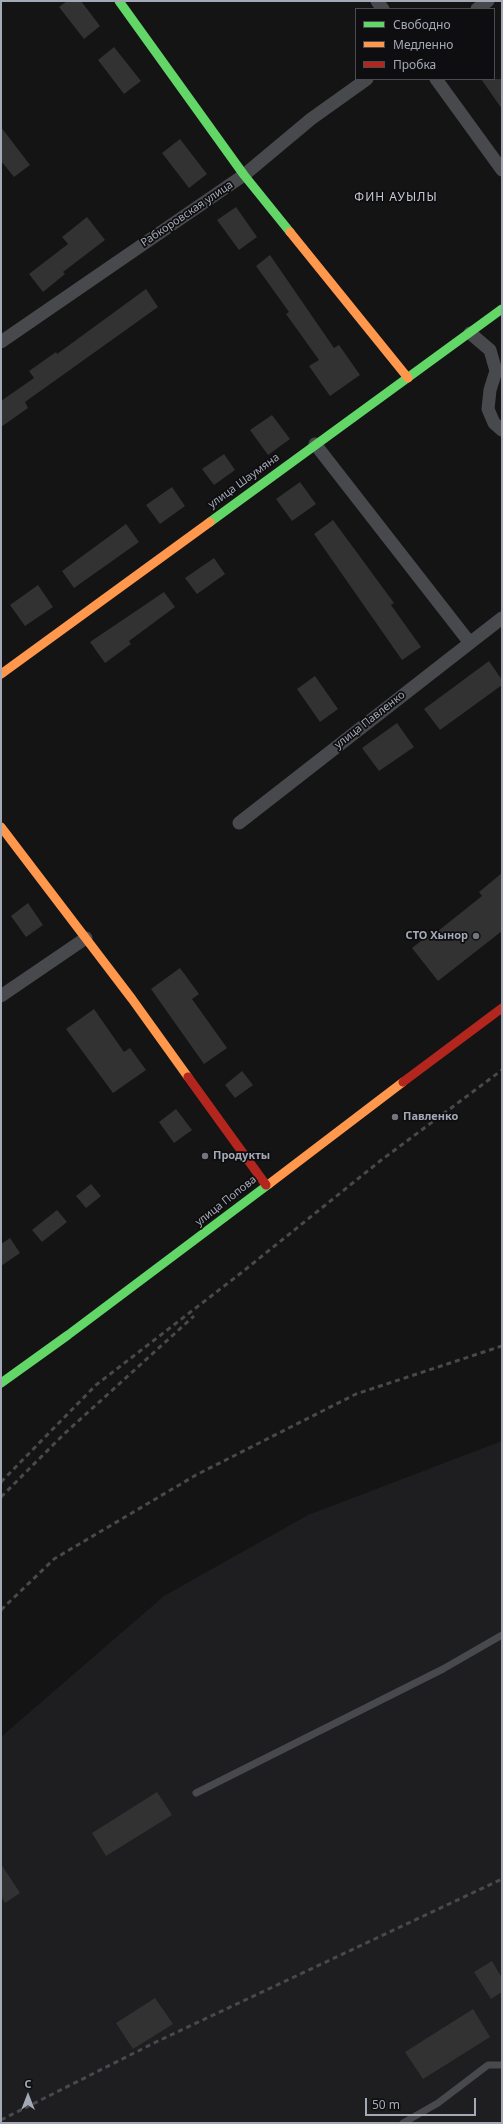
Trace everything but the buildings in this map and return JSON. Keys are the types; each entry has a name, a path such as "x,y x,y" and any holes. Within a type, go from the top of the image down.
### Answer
{"street":[{"path":"119,1 244,175 408,378"},
{"path":"478,8 488,1"},
{"name":"Рабкоровская улица","path":"1,342 244,175 311,119 366,80"},
{"path":"437,80 502,170"},
{"name":"улица Шаумяна","path":"1,674 315,444 470,333 502,308"},
{"path":"470,333 490,350 496,371 490,390 488,409 494,423 502,430"},
{"path":"315,444 470,643"},
{"name":"улица Павленко","path":"239,823 502,618"},
{"path":"1,827 86,938 266,1185"},
{"path":"1,996 86,938"},
{"name":"улица Попова","path":"1,1383 81,1326 502,1008"}],"lane":[{"path":"196,1793 443,1669 502,1635"},
{"path":"403,2123 438,2103 488,2065 502,2065"}],"shaded area":[{"path":"502,1441 502,2123 1,2123 1,1737 164,1596 308,1515"}],"railway":[{"path":"1,1482 96,1385 241,1273 380,1161 502,1070"},
{"path":"1,1497 64,1434 194,1316"},
{"path":"1,1610 54,1559 196,1475 356,1394 502,1346"},
{"path":"1,2120 156,2042 502,1879"}],"traffic: fast":[{"path":"119,1 244,175 290,232"},
{"path":"210,522 502,309"},
{"path":"1,1383 68,1335 269,1184"}],"traffic: slow":[{"path":"290,232 408,378"},
{"path":"1,674 210,522"},
{"path":"1,827 132,999 188,1077"},
{"path":"269,1184 403,1082"}],"traffic: jam":[{"path":"403,1082 502,1008"},
{"path":"188,1077 266,1185"}],"place":[{"name":"СТО Хынор","path":"476,936"},
{"name":"Павленко","path":"395,1117"},
{"name":"Продукты","path":"205,1156"}],"district":[{"name":"ФИН АУЫЛЫ","path":"396,198"}]}
